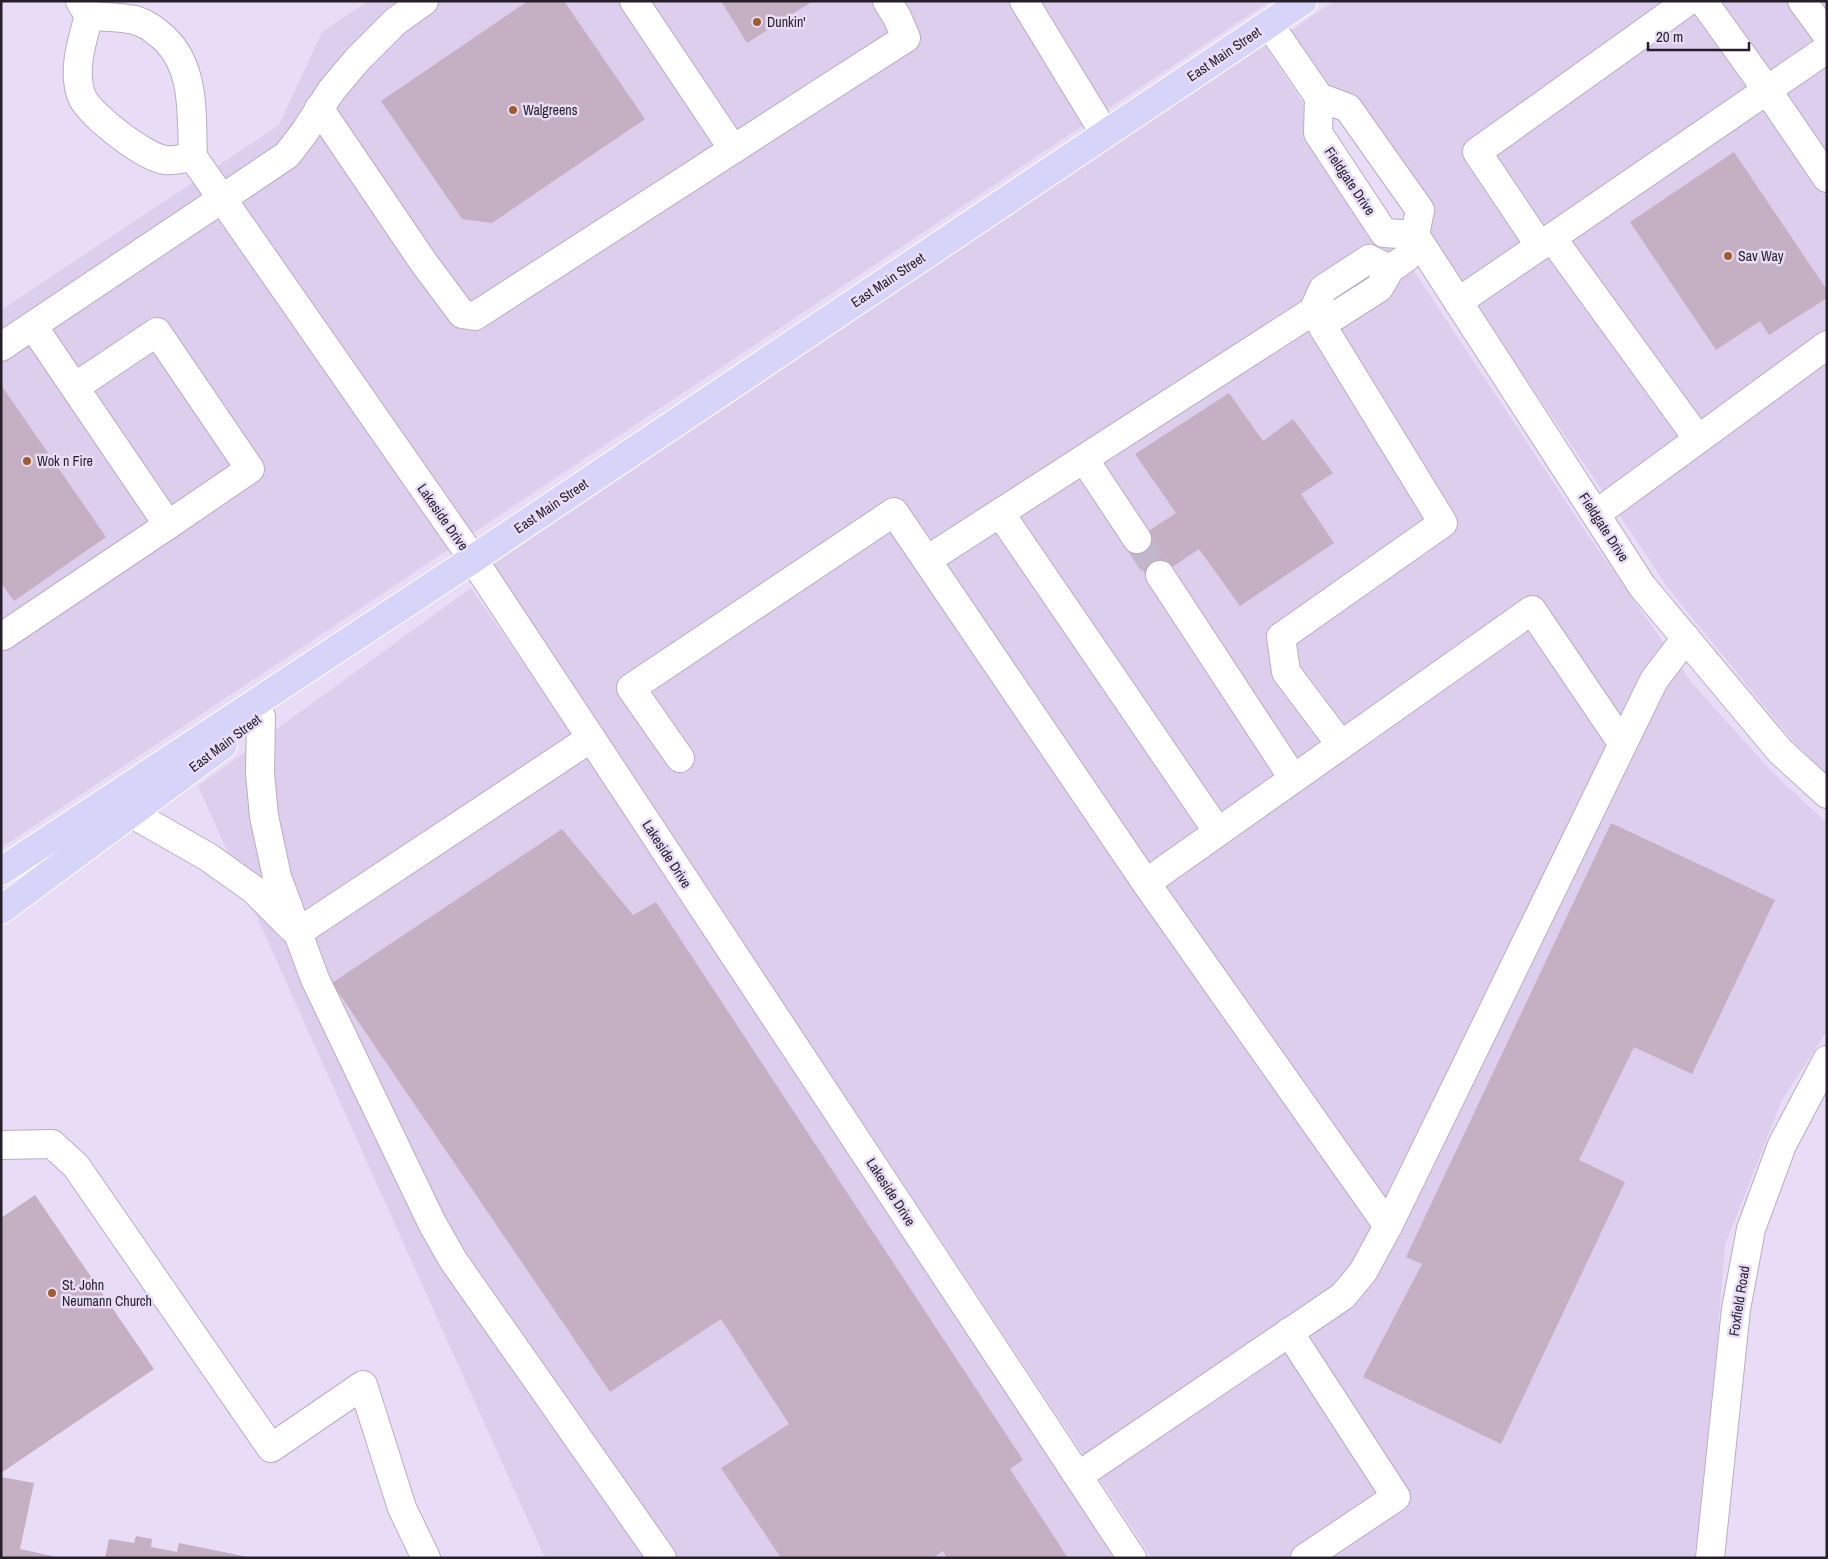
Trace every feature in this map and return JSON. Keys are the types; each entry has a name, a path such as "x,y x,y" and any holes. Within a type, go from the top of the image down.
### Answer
{"main road":[{"name":"East Main Street","path":"1,871 473,559 1303,1"},
{"name":"East Main Street","path":"1,910 473,559"}],"street":[{"path":"1,347 223,200 287,155 304,133 319,108 357,60 396,21 424,1"},
{"path":"634,1 733,149"},
{"path":"319,108 424,263 462,314 475,316 906,38 897,17 887,1"},
{"path":"1024,1 1105,134"},
{"path":"1688,1 1477,152 1698,439"},
{"path":"1703,1 1827,178"},
{"path":"1802,1 1827,35"},
{"path":"84,9 135,20 148,25 164,37 177,52 187,74 191,99 193,157 165,160 148,153 116,133 83,99 79,82 78,63 84,9"},
{"path":"927,560 1313,311 1335,316 1379,288 1390,269 1419,241 1420,210 1348,108 1319,97 1269,24"},
{"path":"1458,302 1827,49"},
{"name":"Fieldgate Drive","path":"1319,97 1318,133 1384,233 1419,241 1642,586 1780,751 1827,794"},
{"name":"Lakeside Drive","path":"193,157 473,559 1132,1558"},
{"path":"1313,311 1443,523 1281,637 1286,672 1341,744"},
{"path":"33,326 168,525"},
{"path":"1,634 3,636 250,469 157,332 75,388"},
{"path":"1596,514 1827,345"},
{"path":"1084,459 1137,539"},
{"path":"680,758 631,688 894,512 1146,883 1388,1226"},
{"path":"1000,513 1218,832"},
{"path":"1160,575 1294,778"},
{"path":"1146,883 1532,610 1622,743"},
{"path":"1078,1476 1344,1296 1363,1272 1388,1226 1654,680 1686,638"},
{"path":"260,717 260,773 264,816 277,877 315,978 432,1223 453,1260 662,1558"},
{"path":"297,933 590,738"},
{"path":"131,813 208,857 253,889 297,933"},
{"name":"Foxfield Road","path":"1710,1558 1736,1309 1751,1229 1782,1145 1827,1060"},
{"path":"1,1145 52,1144 76,1166 271,1448 363,1385 402,1508 426,1558"},
{"path":"1289,1332 1396,1497 1305,1558"}],"shaded area":[{"path":"368,1 1270,1 1,848 1,310 279,125 322,32"},
{"path":"1334,1 1827,1 1827,774 1796,745 1667,587 1289,32"},
{"path":"1264,44 1588,535 1692,683 1775,775 1827,823 1827,1031 1782,1100 1725,1245 1716,1356 1695,1558 1152,1558 492,565"},
{"path":"471,588 1148,1558 545,1558 198,786"}],"building":[{"name":"Walgreens","path":"528,1 564,1 645,119 492,223 462,219 381,101"},
{"name":"Dunkin'","path":"721,1 813,1 747,43"},
{"name":"Sav Way","path":"1734,152 1827,290 1827,298 1769,335 1760,321 1716,350 1630,222"},
{"name":"Wok n Fire","path":"1,385 106,537 14,601 1,583"},
{"path":"1229,393 1263,441 1293,419 1333,473 1301,494 1334,543 1240,606 1199,549 1150,582 1127,545 1176,513 1135,454"},
{"path":"1611,823 1775,900 1692,1074 1634,1047 1579,1160 1625,1182 1501,1444 1363,1377 1422,1264 1406,1257"},
{"path":"562,829 633,915 656,902 1023,1460 1010,1469 1068,1558 947,1558 943,1551 933,1558 781,1558 721,1468 789,1424 721,1319 610,1392 332,983"},
{"name":"St. John Neumann Church","path":"35,1195 154,1369 1,1473 1,1218"},
{"path":"1,1477 34,1483 20,1549 61,1558 1,1558"},
{"path":"136,1536 152,1539 151,1547 177,1552 179,1543 253,1558 105,1558 109,1539 134,1543"}],"tunnel":[{"path":"1137,539 1160,575"}],"place":[{"name":"Dunkin'","path":"757,22"},
{"name":"Walgreens","path":"513,110"},
{"name":"Sav Way","path":"1728,256"},
{"name":"Wok n Fire","path":"27,461"},
{"name":"St. John Neumann Church","path":"52,1293"}]}
